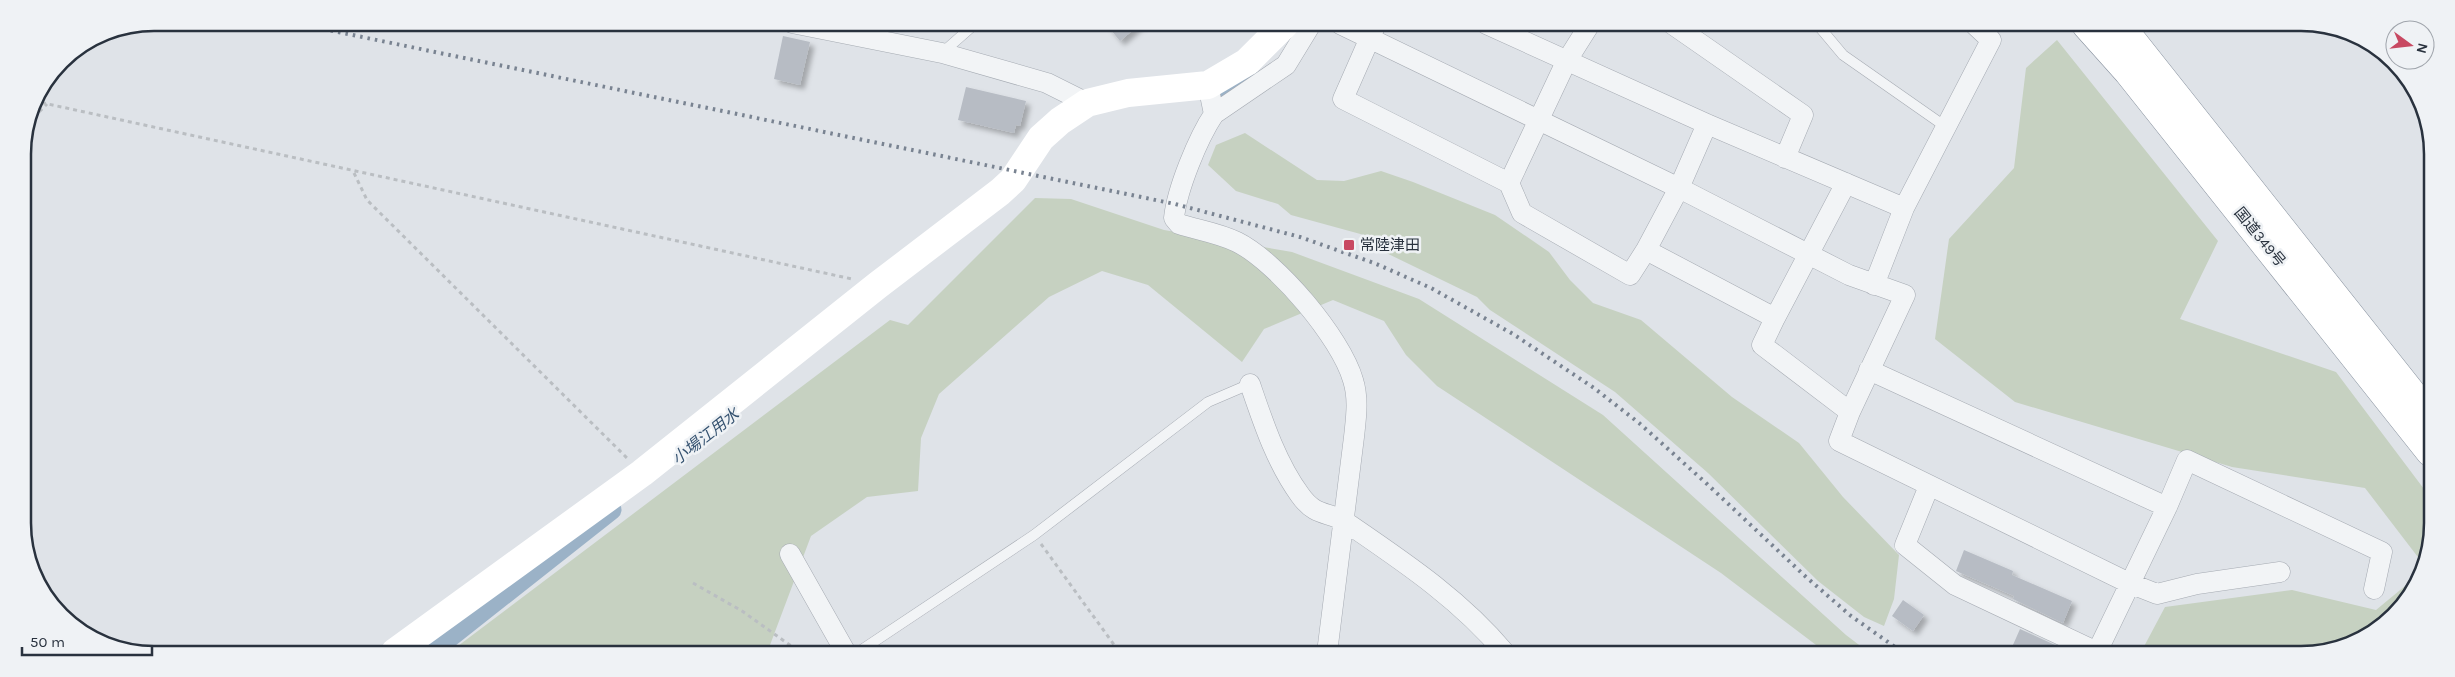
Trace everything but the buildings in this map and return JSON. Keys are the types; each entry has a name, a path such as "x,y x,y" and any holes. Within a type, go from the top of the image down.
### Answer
{"main road":[{"path":"403,646 642,473 878,285 1000,192 1013,180 1041,138 1060,121 1087,103 1128,93 1208,85 1247,62 1278,31"},
{"name":"国道349号","path":"2091,31 2128,72 2424,444"},
{"name":"国道349号","path":"2125,31 2424,408"}],"street":[{"path":"1306,31 1286,65 1214,114 1205,127 1180,190 1174,218 1179,224 1236,242 1268,263 1289,284 1346,359 1354,381 1358,405 1328,645"},
{"path":"1371,31 1343,99 1509,183 1522,213 1630,275 1646,250 1679,188 1707,124"},
{"path":"1375,31 1538,120 1679,188 1809,255 1874,286 1905,295 1850,412 1839,441 2129,584 2157,594 2197,584 2280,572"},
{"path":"1502,31 1707,124 1904,208"},
{"path":"1509,183 1566,62 1585,31"},
{"path":"1682,31 1803,115 1785,158"},
{"path":"1874,286 1904,208 1991,40 1982,31"},
{"path":"835,32 942,53 1047,83 1087,103"},
{"path":"1208,85 1214,114"},
{"path":"1846,183 1762,345 1850,412"},
{"path":"1646,250 1775,318"},
{"path":"1869,370 2167,507"},
{"path":"1250,384 1269,438 1300,495 1317,512 1344,520 1423,575 1458,605 1498,645"},
{"path":"2100,645 2167,507 2186,460 2382,552 2374,589"},
{"path":"1929,486 1905,545 1955,585 2082,645"},
{"path":"790,554 842,646"}],"lane":[{"path":"1822,31 1843,55 1946,127"},
{"path":"942,53 967,32"},
{"path":"867,646 1034,535 1208,402 1250,384"}],"path":[{"path":"43,103 878,285"},
{"path":"39,112 47,104"},
{"path":"354,172 367,200 642,473"},
{"path":"1034,535 1115,646"},
{"path":"693,583 742,611 791,646"}],"green space":[{"path":"2057,40 2218,241 2180,319 2336,372 2424,489 2424,523 2418,557 2365,488 2232,467 2015,402 1935,339 1949,239 2014,168 2026,68"},
{"path":"1245,133 1317,180 1344,181 1381,171 1495,215 1549,252 1570,280 1593,303 1641,320 1732,397 1799,443 1843,497 1899,555 1894,599 1884,626 1864,617 1818,581 1708,473 1615,392 1490,310 1477,297 1378,249 1364,235 1291,215 1278,204 1236,191 1208,165 1216,145"},
{"path":"1035,198 1071,199 1164,230 1292,252 1419,299 1603,415 1859,645 1816,645 1721,573 1437,386 1406,355 1384,321 1333,300 1264,329 1242,362 1148,285 1102,271 1049,297 939,394 921,438 918,491 867,497 811,536 770,646 458,646 890,320 908,325"},
{"path":"2407,584 2388,610 2376,620 2362,629 2333,642 2317,645 2145,645 2165,607 2292,590 2376,610"}],"waterway":[{"name":"小場江用水","path":"1218,95 1242,88 1252,80"},
{"name":"小場江用水","path":"440,646 612,510"}],"railway":[{"path":"337,32 1175,204 1300,237 1374,263 1431,288 1513,334 1594,388 1639,423 1851,616 1892,645"}],"place":[{"name":"常陸津田","path":"1349,245"}]}
